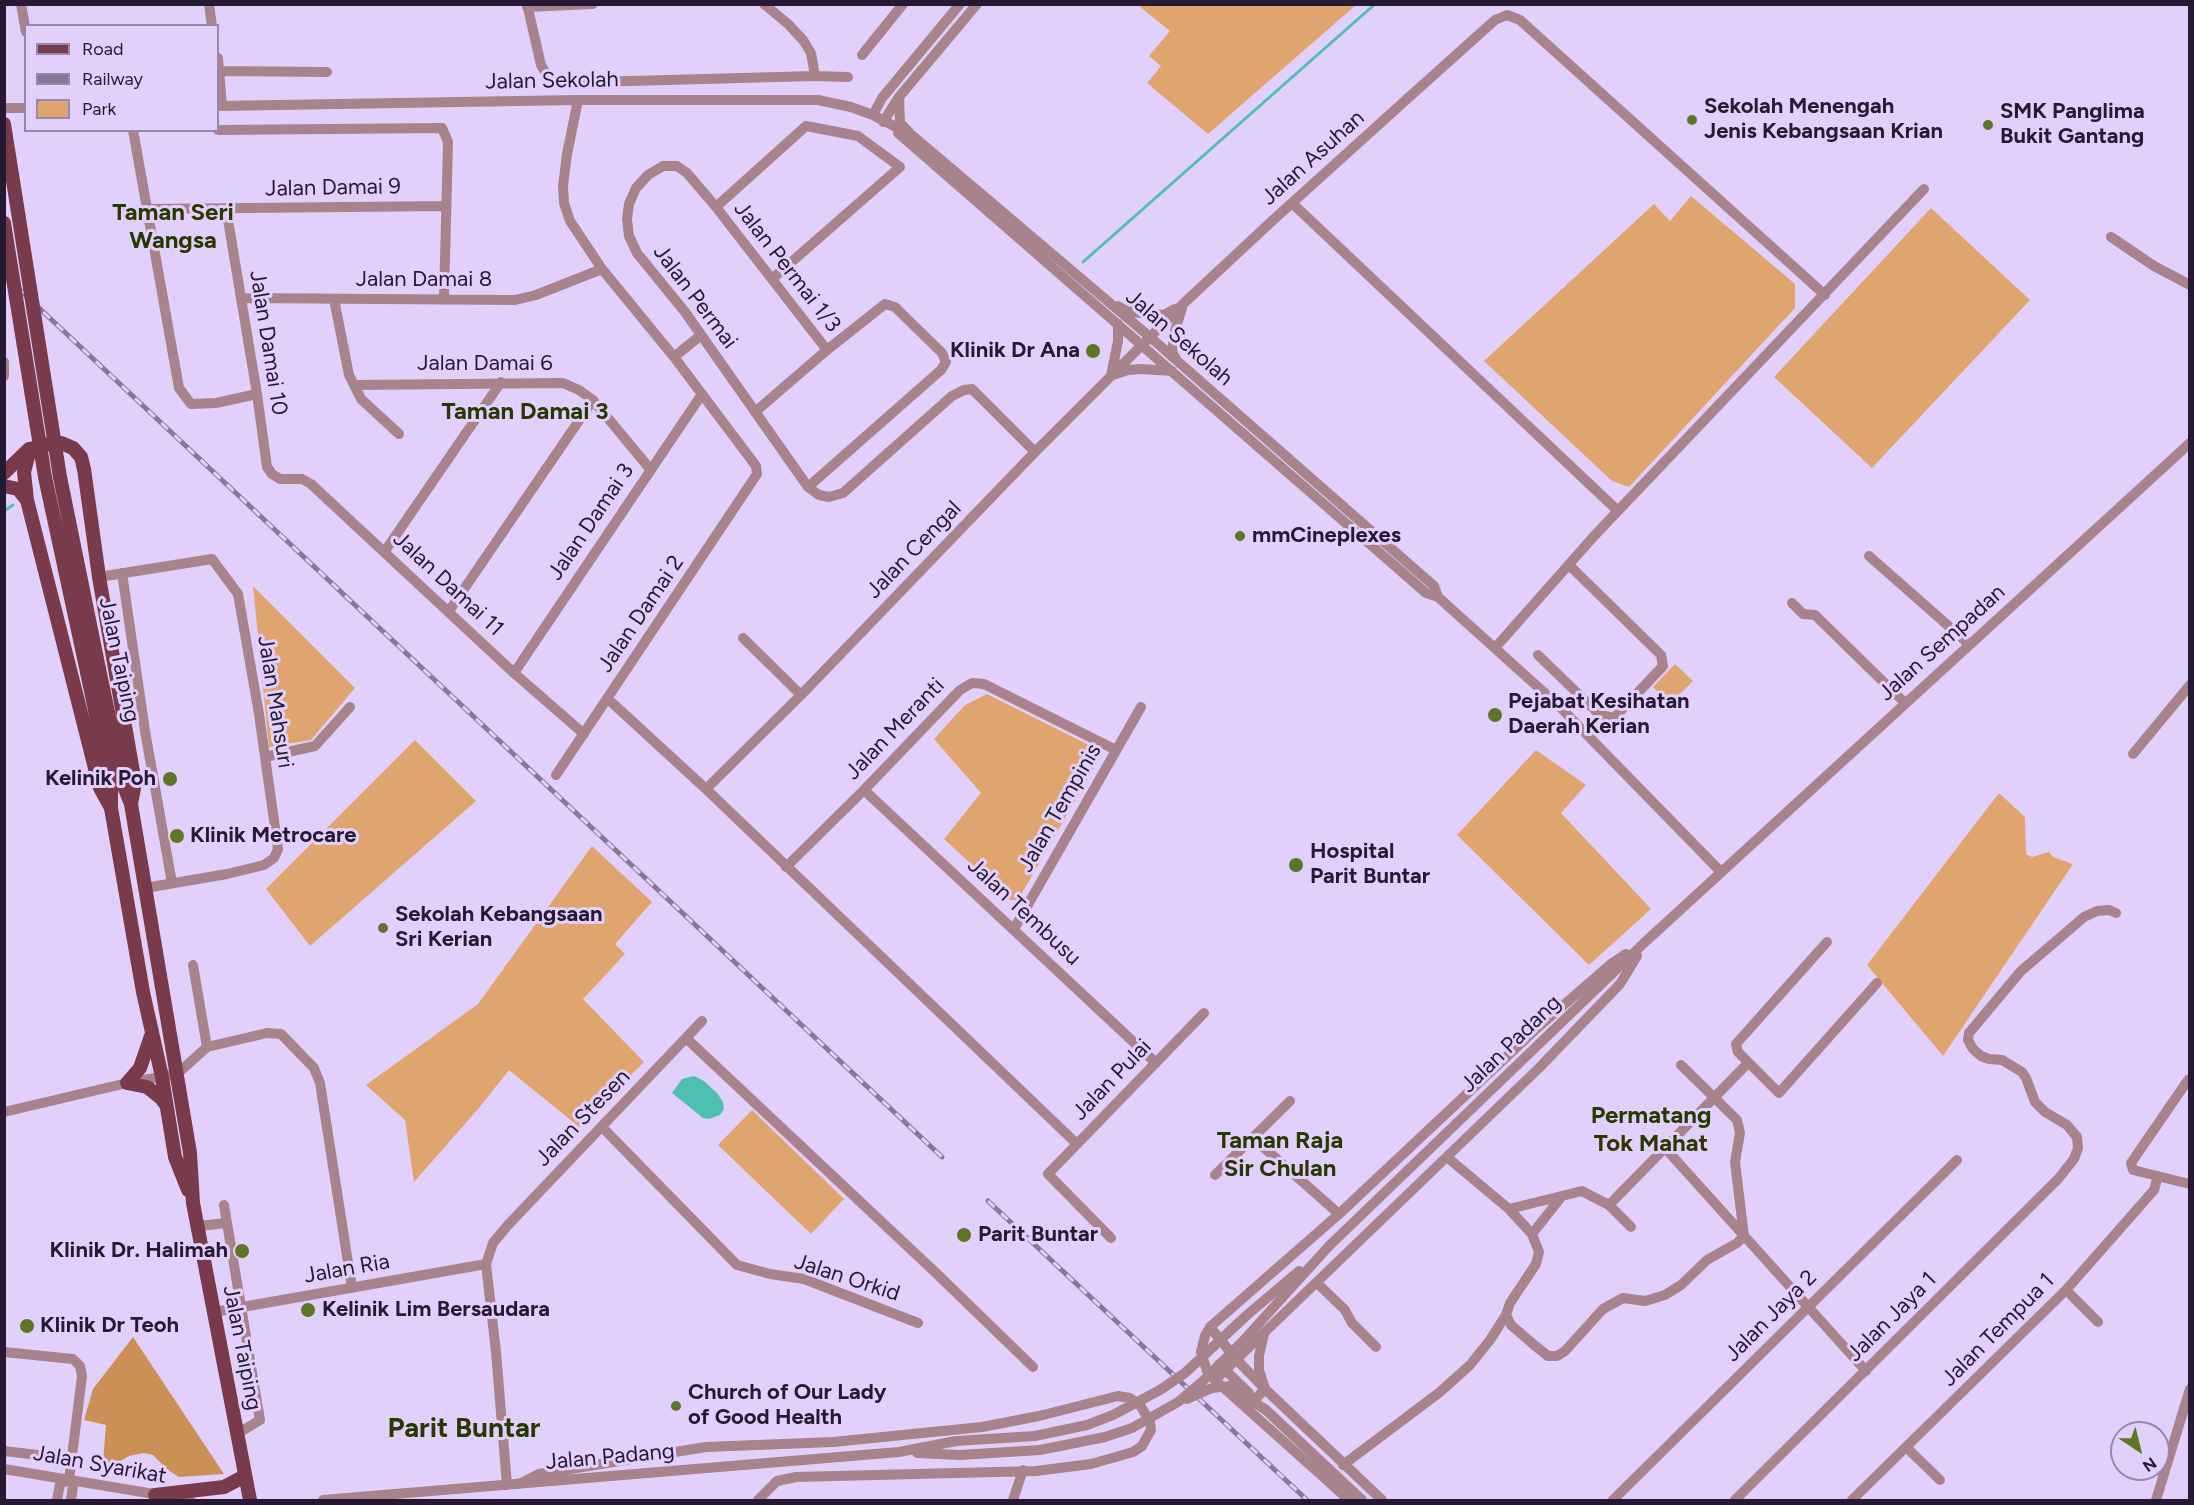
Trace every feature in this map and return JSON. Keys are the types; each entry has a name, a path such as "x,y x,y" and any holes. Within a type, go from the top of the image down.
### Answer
{"main road":[{"name":"Jalan Taiping","path":"4,124 111,786 111,808 175,1157 193,1203"},
{"name":"Jalan Taiping","path":"4,223 45,477 93,671 123,784 131,804 190,1153 193,1203 250,1500"},
{"path":"4,473 30,449 49,444 61,443 73,448 81,458 135,783 131,804"},
{"path":"30,449 24,472 27,500 100,788 111,808"},
{"path":"4,486 18,489 27,500"},
{"path":"151,1033 140,1068 127,1083 147,1087 161,1098 167,1107"},
{"path":"155,1494 224,1486 245,1476"}],"street":[{"path":"21,4 25,24"},
{"path":"210,4 212,24"},
{"path":"593,4 527,6 541,65 548,77 557,83 848,77"},
{"path":"764,4 803,40 811,53 815,76"},
{"path":"862,55 903,4"},
{"path":"873,115 882,98 960,4"},
{"path":"884,122 899,97 977,4"},
{"path":"1508,10 1825,295"},
{"name":"Jalan Asuhan","path":"1146,341 1292,202 1508,10"},
{"path":"220,106 219,71 327,72"},
{"path":"899,97 900,123 913,136"},
{"path":"578,100 563,186 564,203 570,221 602,269 702,394"},
{"name":"Jalan Sekolah","path":"220,106 578,100 818,100 851,107 873,115 913,136 1107,301 1146,341 1426,593 1438,597 1558,705 1721,872"},
{"path":"4,108 24,108"},
{"name":"Jalan Sekolah","path":"884,122 1118,324 1146,341"},
{"path":"716,207 806,126 858,136 900,167 772,279"},
{"path":"219,130 442,128 448,142 444,299"},
{"path":"133,132 179,388 191,404 216,403 257,394"},
{"name":"Jalan Permai","path":"716,207 687,173 677,166 663,166 648,175 636,188 629,204 627,219 629,236 637,253 701,335 808,487 819,495 829,497 843,493 952,396 964,390 972,389 1035,452"},
{"path":"1495,648 1618,511 1924,189"},
{"path":"1292,202 1618,511"},
{"name":"Jalan Damai 9","path":"148,208 446,206"},
{"name":"Jalan Permai 1/3","path":"716,207 827,350"},
{"name":"Jalan Damai 10","path":"226,208 267,467 280,479"},
{"path":"2111,237 2154,266 2190,285"},
{"name":"Jalan Damai 8","path":"241,298 515,300 536,295 602,269"},
{"path":"334,299 349,375 361,399 399,434"},
{"path":"1107,301 1127,311 1164,315 1183,304"},
{"path":"755,412 885,304 895,307 942,353 946,362 942,370 808,487"},
{"path":"1111,376 1128,370 1175,366 1172,352 1183,304"},
{"path":"1111,376 1118,341 1118,324"},
{"path":"674,357 701,335"},
{"name":"Jalan Cengal","path":"706,789 801,695 1035,452 1146,341"},
{"path":"4,362 4,376"},
{"path":"385,551 501,382"},
{"name":"Jalan Damai 6","path":"354,385 563,383 593,400 650,469"},
{"name":"Jalan Damai 3","path":"514,673 702,394"},
{"name":"Jalan Damai 2","path":"556,775 758,474 756,466 702,394"},
{"path":"448,611 593,400"},
{"name":"Jalan Sempadan","path":"1721,872 2190,443"},
{"name":"Jalan Damai 11","path":"280,479 302,479 310,484 385,551 514,673 584,734"},
{"path":"1869,556 1969,644"},
{"name":"Jalan Mahsuri","path":"122,573 212,559 238,594 265,758 278,849 274,858 264,865 172,884"},
{"path":"1538,654 1600,715 1614,718 1663,666 1661,655 1569,565"},
{"path":"99,577 122,573 145,731 172,884 145,888"},
{"path":"1792,603 1803,614 1815,615 1905,703"},
{"path":"743,638 801,695"},
{"name":"Jalan Meranti","path":"786,867 960,690 972,683 984,684 1116,750"},
{"path":"2133,754 2190,685"},
{"path":"608,699 706,789 1077,1144"},
{"path":"265,758 315,746 350,707"},
{"name":"Jalan Tempinis","path":"1014,929 1141,707"},
{"path":"127,734 145,731"},
{"name":"Jalan Tembusu","path":"864,790 1156,1062"},
{"name":"Jalan Padang","path":"323,1500 899,1452 956,1441 1035,1436 1087,1425 1113,1415 1160,1390 1185,1373 1247,1315 1329,1246 1721,872"},
{"name":"Jalan Jaya 1","path":"1735,1500 2058,1179 2074,1159 2078,1148 2077,1137 2067,1125 2045,1112 2036,1102 2022,1071 2002,1060 1981,1056 1968,1040 1969,1033 2021,971 2084,917 2097,911 2109,910 2116,913"},
{"path":"1827,942 1736,1044 1737,1052 1779,1093 1877,983"},
{"path":"1215,1380 1539,1068 1620,984 1644,943"},
{"path":"1349,1500 1246,1409 1207,1371 1200,1352 1210,1327 1338,1214 1545,1022 1611,964 1644,943"},
{"path":"193,965 207,1047"},
{"name":"Jalan Pulai","path":"1111,1238 1048,1174 1204,1013"},
{"name":"Jalan Stesen","path":"486,1264 493,1243 508,1225 702,1021"},
{"path":"4,1112 127,1083 177,1074 207,1047 267,1033 281,1034 314,1068 320,1083 352,1288"},
{"path":"686,1038 1033,1367"},
{"path":"1609,1205 1748,1063"},
{"path":"1681,1065 1737,1120 1740,1133 1735,1162 1744,1236"},
{"path":"2189,1080 2131,1162 2133,1170 2190,1184"},
{"path":"1215,1175 1290,1101"},
{"name":"Jalan Orkid","path":"602,1127 737,1265 804,1279 918,1323"},
{"path":"1252,1138 1338,1214"},
{"path":"1665,1148 1866,1371"},
{"path":"1343,1465 1440,1392 1470,1365 1490,1340 1506,1315 1510,1303 1536,1264 1539,1252 1532,1234 1509,1209 1448,1158"},
{"name":"Jalan Jaya 2","path":"1613,1500 1958,1160"},
{"name":"Jalan Tempua 1","path":"1852,1500 2066,1290 2154,1190 2158,1176"},
{"path":"1509,1209 1582,1191 1609,1205 1631,1227"},
{"path":"1532,1234 1562,1196"},
{"path":"224,1205 260,1420 237,1434"},
{"path":"198,1226 227,1223"},
{"path":"1506,1315 1511,1325 1533,1344 1548,1356 1557,1356 1565,1351 1602,1309 1623,1298 1645,1301 1665,1295 1681,1285 1707,1260 1737,1243 1744,1236"},
{"name":"Jalan Padang","path":"899,1452 960,1455 1040,1450 1132,1428 1178,1402 1203,1381 1243,1341 1329,1246"},
{"path":"486,1264 507,1485"},
{"name":"Jalan Ria","path":"214,1312 486,1264"},
{"path":"1317,1282 1345,1310 1352,1323 1376,1347"},
{"path":"2066,1290 2098,1322"},
{"path":"1210,1327 1265,1389 1382,1500"},
{"path":"1264,1334 1259,1356 1259,1370 1265,1389"},
{"path":"1011,1347 1027,1351"},
{"path":"4,1352 73,1359 80,1366 82,1376 69,1480 73,1486 71,1500"},
{"path":"1208,1352 1362,1500"},
{"path":"1178,1402 1212,1388 1230,1386 1266,1410"},
{"path":"1246,1409 1265,1389"},
{"path":"2156,1500 2190,1389"},
{"path":"519,1484 539,1474 706,1447 833,1442 982,1427 1039,1416 1118,1396 1130,1398 1140,1405 1147,1415 1151,1430 1142,1446 1133,1452 1091,1464 1036,1471 796,1477 777,1481 758,1500"},
{"path":"1906,1447 1940,1480"},
{"path":"4,1450 72,1460"},
{"name":"Jalan Syarikat","path":"4,1469 190,1500"},
{"path":"1013,1500 1023,1470"},
{"path":"57,1500 60,1484 69,1480"}],"green space":[{"path":"1142,5 1356,5 1208,134 1147,83 1161,66 1149,56 1170,31 1140,7"},
{"path":"1691,196 1795,284 1795,308 1629,487 1612,481 1484,361 1654,204 1670,221"},
{"path":"1931,208 2030,300 1872,468 1774,377"},
{"path":"253,586 355,688 311,740 269,747"},
{"path":"1675,664 1693,681 1670,704 1653,687"},
{"path":"987,694 1095,748 1100,757 1018,900 1010,900 944,839 981,793 934,739 965,705"},
{"path":"415,740 476,801 310,946 266,889"},
{"path":"1536,750 1586,785 1561,813 1651,909 1589,965 1457,835"},
{"path":"1999,793 2025,817 2026,854 2032,857 2049,852 2053,857 2073,864 1943,1056 1867,965"},
{"path":"592,846 652,902 615,944 625,954 583,999 644,1062 579,1127 509,1070 414,1182 405,1120 366,1085 478,1004"},
{"path":"752,1110 844,1199 811,1234 718,1145"}],"shaded area":[{"path":"694,1076 704,1081 723,1102 724,1109 720,1115 709,1119 703,1118 672,1093 682,1079"},
{"path":"133,1337 224,1474 179,1477 153,1455 144,1453 129,1456 102,1472 106,1425 84,1420 93,1389"}],"waterway":[{"path":"1083,262 1375,4"},
{"path":"4,511 13,505"}],"railway":[{"path":"4,275 942,1157"},
{"path":"988,1201 1307,1500"}],"place":[{"name":"Sekolah Menengah Jenis Kebangsaan Krian","path":"1692,120"},
{"name":"SMK Panglima Bukit Gantang","path":"1988,125"},
{"name":"Klinik Dr Ana","path":"1093,351"},
{"name":"mmCineplexes","path":"1240,536"},
{"name":"Pejabat Kesihatan Daerah Kerian","path":"1495,715"},
{"name":"Kelinik Poh","path":"170,779"},
{"name":"Klinik Metrocare","path":"177,836"},
{"name":"Hospital Parit Buntar","path":"1296,865"},
{"name":"Sekolah Kebangsaan Sri Kerian","path":"383,928"},
{"name":"Parit Buntar","path":"964,1235"},
{"name":"Klinik Dr. Halimah","path":"242,1251"},
{"name":"Kelinik Lim Bersaudara","path":"308,1310"},
{"name":"Klinik Dr Teoh","path":"27,1326"},
{"name":"Church of Our Lady of Good Health","path":"676,1406"}],"district":[{"name":"Taman Seri Wangsa","path":"173,227"},
{"name":"Taman Damai 3","path":"525,412"},
{"name":"Permatang Tok Mahat","path":"1651,1130"},
{"name":"Taman Raja Sir Chulan","path":"1280,1155"},
{"name":"Parit Buntar","path":"464,1429"}]}
